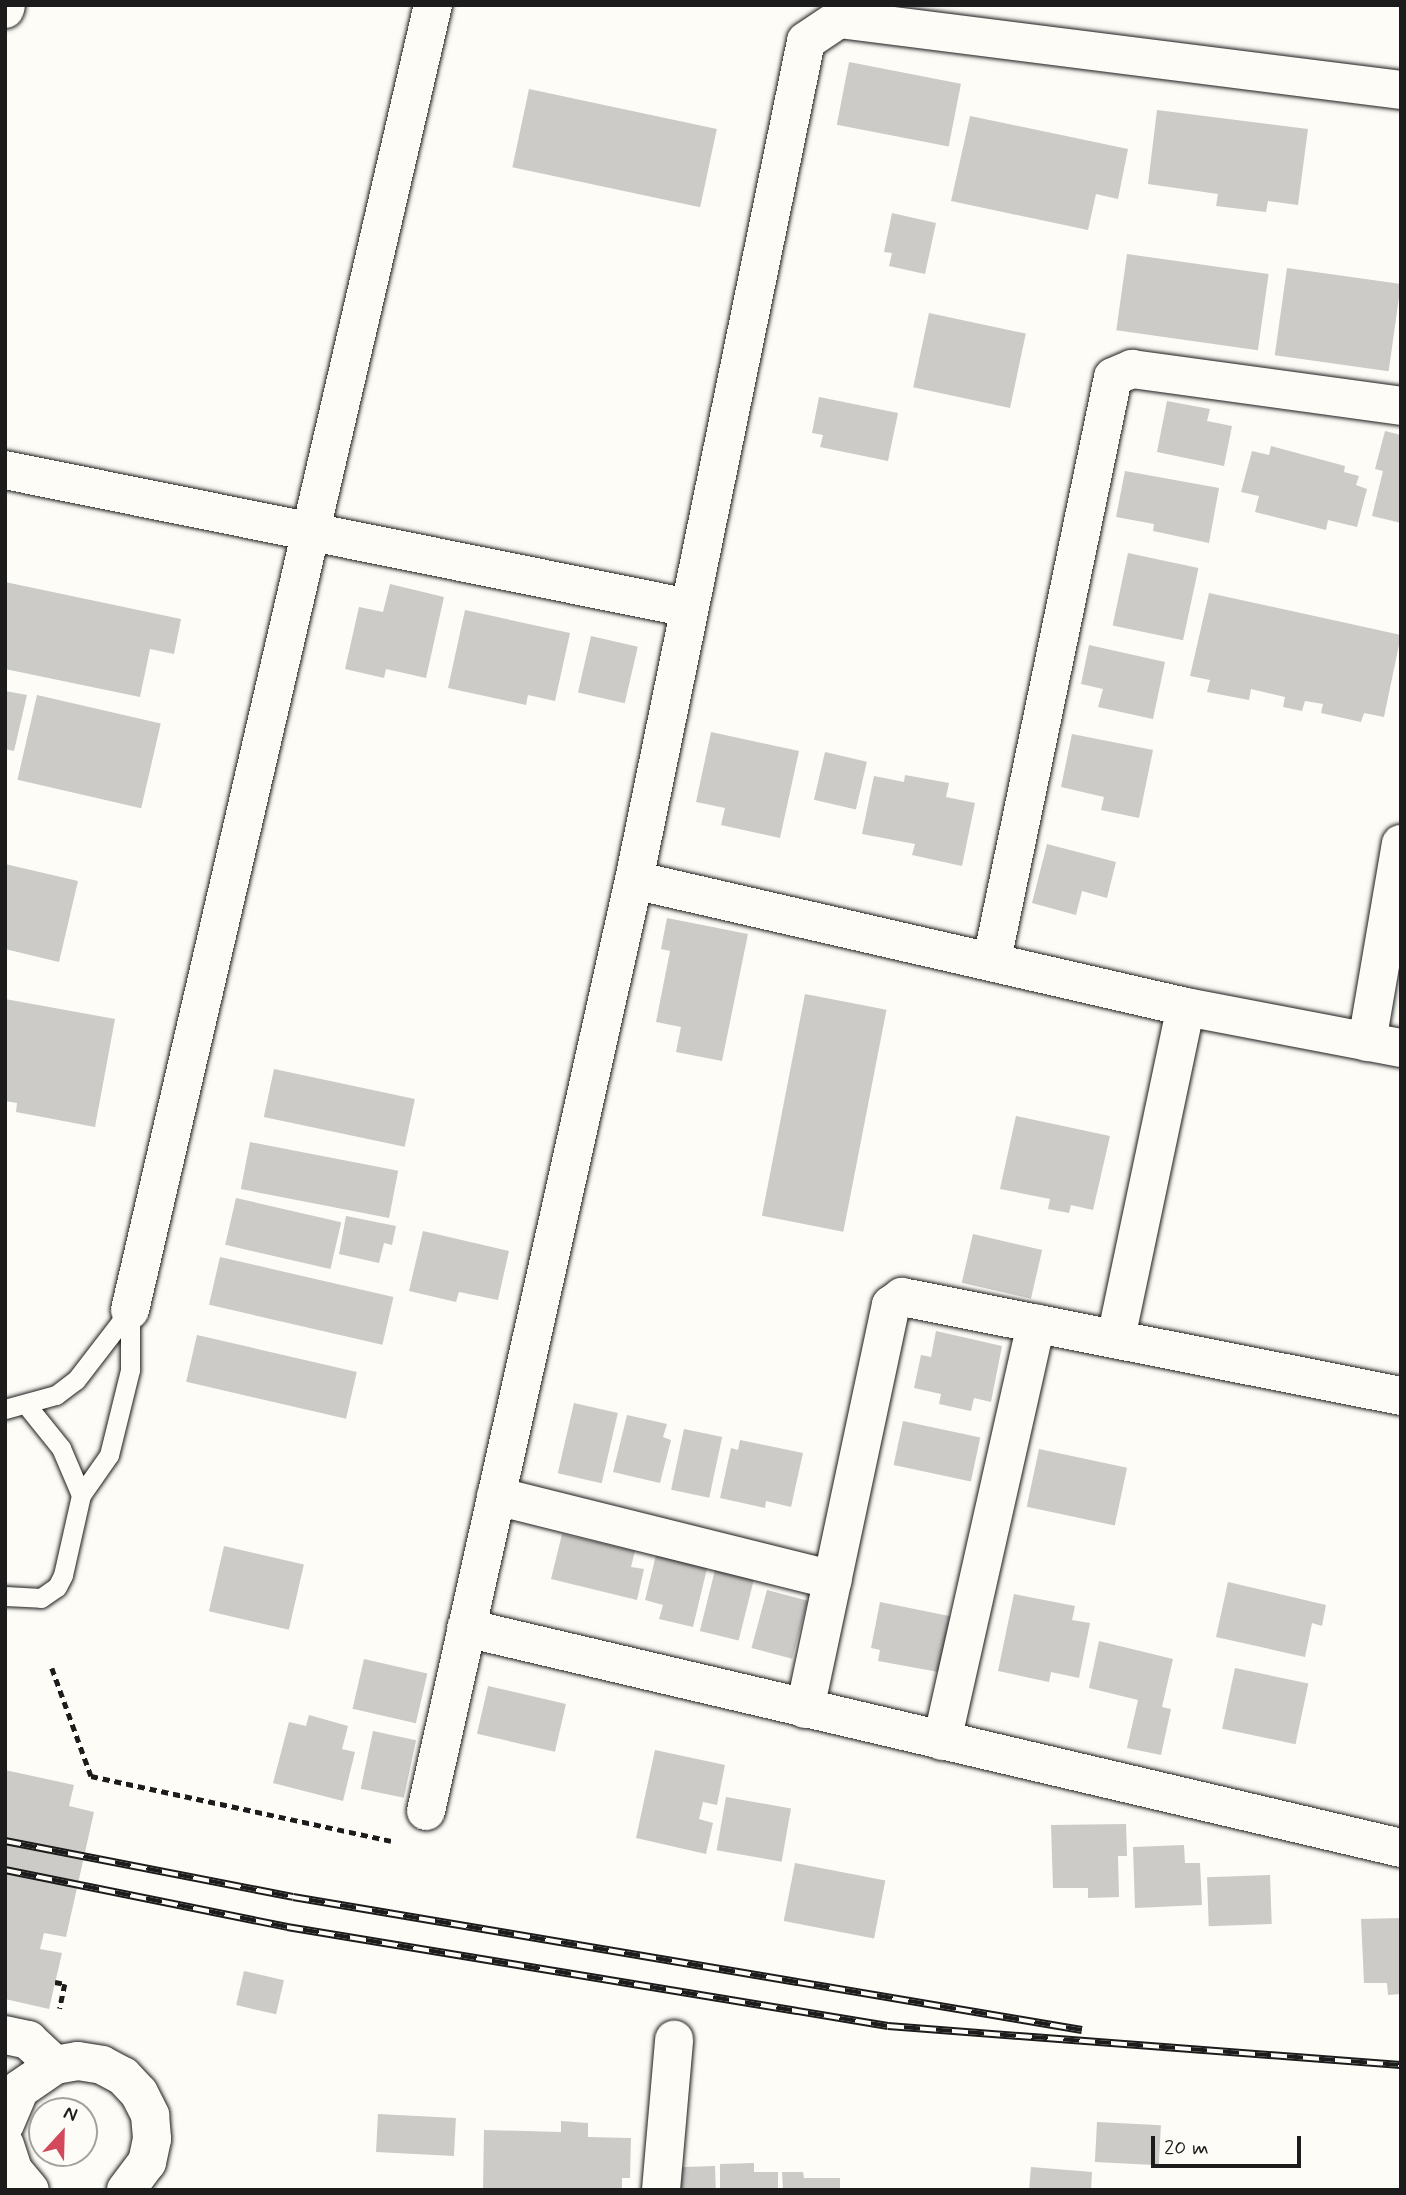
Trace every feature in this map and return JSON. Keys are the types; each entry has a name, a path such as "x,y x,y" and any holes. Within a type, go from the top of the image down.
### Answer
{"street":[{"path":"130,1310 433,5"},
{"path":"426,1811 634,880 806,41 839,19 1401,90"},
{"path":"992,960 1113,377 1132,369 1401,406"},
{"path":"5,470 310,534 689,608"},
{"path":"634,880 992,960 1186,1007 1384,1045 1401,844"},
{"path":"1116,1338 1186,1007"},
{"path":"805,1709 891,1305 902,1297 1401,1396"},
{"path":"942,1741 1036,1324"},
{"path":"496,1496 833,1580"},
{"path":"466,1628 1401,1848"},
{"path":"5,2035 28,2040 55,2065"},
{"path":"661,2190 674,2040"},
{"path":"5,2124 20,2089 55,2065 78,2061 102,2065 123,2076 139,2094 150,2115 152,2139 147,2162 126,2190"}],"lane":[{"path":"5,1409 28,1407 76,1380 130,1310"},
{"path":"5,1596 26,1600 41,1598 57,1587 81,1495 109,1455 130,1370 130,1310"},
{"path":"28,1407 61,1448 81,1495"}],"path":[{"path":"52,1668 91,1776 417,1846 426,1811"},
{"path":"55,1982 65,1984 57,2022"}],"building":[{"path":"849,62 961,84 949,147 837,125"},
{"path":"529,89 717,129 700,207 512,167"},
{"path":"1157,110 1308,129 1298,205 1268,201 1266,212 1216,206 1218,194 1148,184"},
{"path":"970,116 1128,149 1118,199 1096,194 1088,230 951,201"},
{"path":"892,213 936,223 925,274 889,266 892,253 884,252"},
{"path":"1127,254 1269,274 1258,350 1116,330"},
{"path":"1287,268 1401,284 1389,371 1275,355"},
{"path":"929,313 1026,334 1010,408 913,387"},
{"path":"819,397 898,413 888,461 820,447 823,435 812,433"},
{"path":"1167,401 1210,409 1207,421 1232,426 1224,466 1157,452"},
{"path":"1385,431 1401,435 1401,523 1372,516 1383,471 1375,469"},
{"path":"1271,446 1345,466 1344,472 1359,476 1356,485 1367,489 1357,527 1328,520 1326,530 1255,512 1259,496 1241,492 1252,451 1269,455"},
{"path":"1125,471 1219,488 1209,543 1153,531 1154,524 1116,517"},
{"path":"1128,553 1198,568 1183,640 1113,625"},
{"path":"5,582 181,619 174,654 150,649 140,697 5,669"},
{"path":"390,584 444,597 426,678 386,669 384,678 345,669 359,607 383,612"},
{"path":"1209,593 1401,635 1384,717 1364,713 1361,722 1321,713 1323,704 1305,701 1302,711 1283,707 1285,697 1251,689 1249,700 1207,692 1210,680 1190,676"},
{"path":"465,610 570,633 555,701 528,695 526,705 448,688"},
{"path":"591,636 638,647 625,703 578,693"},
{"path":"1089,645 1165,662 1153,719 1098,707 1103,689 1081,684"},
{"path":"5,691 27,695 14,751 5,749"},
{"path":"37,695 161,724 141,808 17,780"},
{"path":"711,732 799,751 780,838 721,825 725,808 696,802"},
{"path":"1072,734 1153,750 1139,818 1101,810 1104,797 1061,787"},
{"path":"825,752 867,762 856,809 814,800"},
{"path":"905,775 949,783 946,797 975,803 962,866 912,855 915,844 862,834 874,776 904,782"},
{"path":"1047,844 1116,862 1107,898 1082,891 1076,915 1032,903"},
{"path":"5,864 78,881 59,962 5,949"},
{"path":"667,918 748,934 722,1061 676,1052 681,1027 656,1022 670,951 661,949"},
{"path":"805,994 886,1010 843,1232 762,1216"},
{"path":"5,999 115,1019 95,1127 16,1112 17,1103 5,1101"},
{"path":"274,1069 415,1099 405,1147 264,1117"},
{"path":"1016,1116 1110,1136 1093,1210 1071,1205 1069,1213 1048,1209 1050,1199 1000,1189"},
{"path":"250,1142 398,1171 389,1218 241,1189"},
{"path":"236,1198 341,1222 330,1269 225,1245"},
{"path":"346,1216 396,1226 392,1245 384,1243 379,1263 339,1254"},
{"path":"423,1231 509,1251 498,1300 459,1292 456,1302 409,1291"},
{"path":"973,1234 1042,1250 1031,1299 962,1283"},
{"path":"220,1257 393,1297 382,1345 209,1305"},
{"path":"936,1331 1002,1346 991,1402 974,1398 971,1411 939,1404 941,1394 914,1388 921,1355 931,1357"},
{"path":"197,1335 357,1372 346,1419 186,1382"},
{"path":"574,1403 618,1413 602,1483 558,1473"},
{"path":"627,1415 667,1424 663,1437 671,1440 660,1483 613,1472"},
{"path":"903,1421 980,1437 971,1481 894,1465"},
{"path":"684,1429 722,1437 709,1498 671,1490"},
{"path":"740,1440 803,1453 791,1507 766,1501 765,1508 720,1498 731,1448 738,1450"},
{"path":"1039,1449 1127,1468 1115,1525 1027,1507"},
{"path":"562,1534 635,1551 631,1567 644,1569 637,1600 551,1579"},
{"path":"224,1546 304,1564 289,1630 209,1611"},
{"path":"658,1547 709,1560 693,1627 659,1619 663,1605 645,1600"},
{"path":"717,1562 756,1572 739,1641 700,1631"},
{"path":"1228,1582 1326,1605 1322,1626 1312,1623 1305,1657 1216,1637"},
{"path":"767,1590 808,1601 792,1659 751,1648"},
{"path":"1014,1594 1075,1606 1072,1620 1090,1623 1079,1678 1051,1672 1049,1682 998,1671"},
{"path":"880,1602 954,1617 944,1673 878,1661 880,1650 871,1648"},
{"path":"1099,1641 1173,1659 1162,1707 1171,1709 1161,1755 1127,1748 1138,1700 1089,1688"},
{"path":"364,1659 427,1674 416,1723 353,1709"},
{"path":"1235,1668 1308,1684 1295,1744 1222,1729"},
{"path":"488,1686 566,1704 555,1752 477,1734"},
{"path":"309,1715 348,1726 342,1749 355,1752 343,1801 273,1783 289,1722 306,1726"},
{"path":"373,1731 416,1740 404,1798 361,1789"},
{"path":"655,1750 725,1765 717,1805 703,1802 699,1819 713,1823 706,1854 636,1838"},
{"path":"5,1770 74,1785 69,1806 94,1812 66,1937 44,1933 40,1949 62,1953 49,2009 5,1999"},
{"path":"726,1797 791,1808 782,1862 717,1850"},
{"path":"1126,1824 1127,1856 1118,1856 1119,1897 1088,1898 1088,1888 1053,1888 1051,1825"},
{"path":"1184,1845 1185,1863 1200,1863 1202,1905 1135,1908 1133,1847"},
{"path":"795,1863 885,1881 874,1938 784,1921"},
{"path":"1270,1875 1272,1924 1209,1926 1207,1877"},
{"path":"1401,1918 1401,1994 1388,1995 1387,1983 1364,1983 1361,1919"},
{"path":"244,1971 284,1980 276,2014 236,2005"},
{"path":"378,2114 456,2118 454,2156 376,2152"},
{"path":"561,2121 588,2123 588,2137 631,2138 630,2178 622,2178 622,2190 483,2190 484,2130 561,2132"},
{"path":"1097,2122 1161,2125 1159,2165 1095,2162"},
{"path":"754,2163 754,2172 778,2172 778,2190 720,2190 720,2164"},
{"path":"715,2166 716,2190 677,2190 676,2167"},
{"path":"1031,2167 1092,2172 1091,2190 1029,2190"},
{"path":"782,2172 803,2172 804,2178 840,2178 840,2190 783,2190"}],"railway":[{"path":"5,1841 293,1897 1082,2030"},
{"path":"5,1870 287,1927 888,2026 1401,2065"}]}
